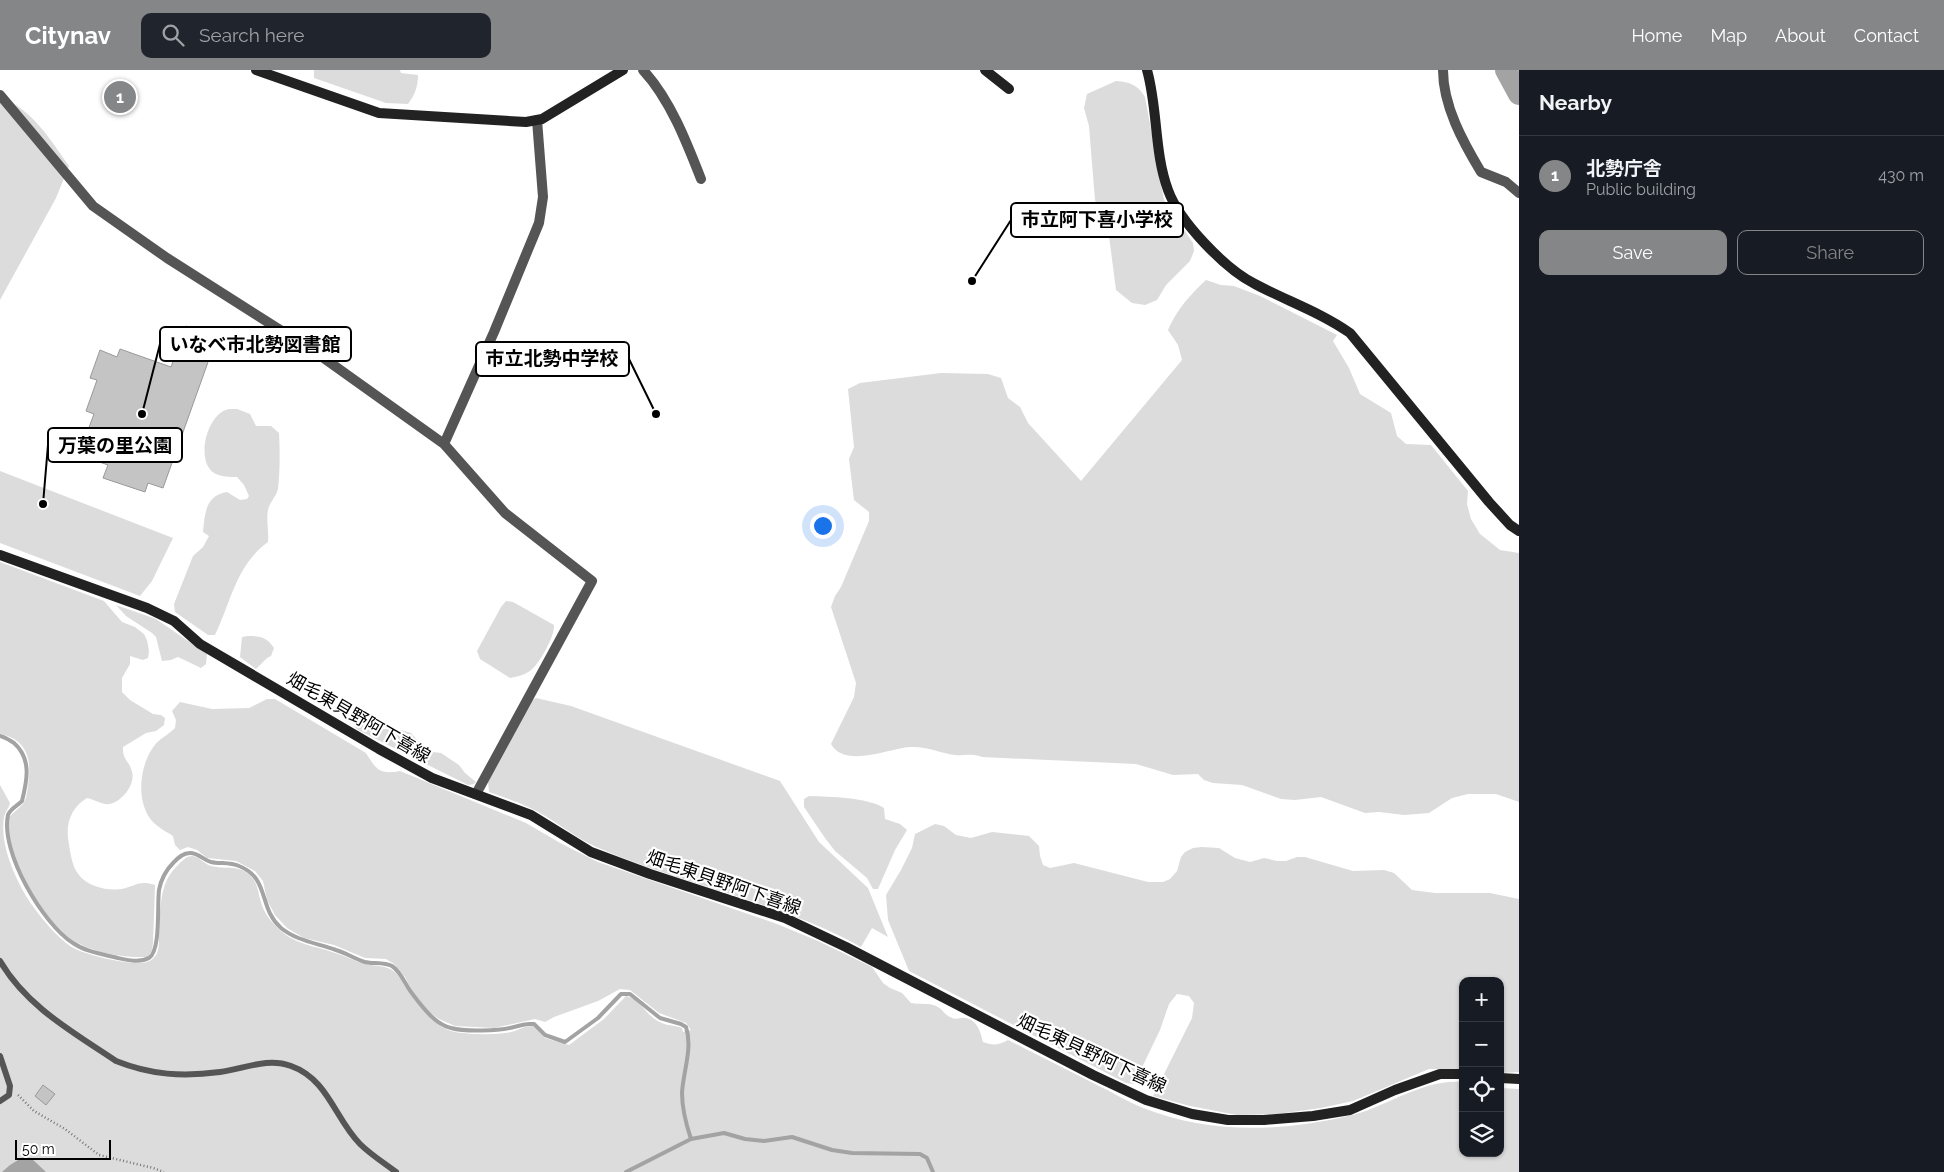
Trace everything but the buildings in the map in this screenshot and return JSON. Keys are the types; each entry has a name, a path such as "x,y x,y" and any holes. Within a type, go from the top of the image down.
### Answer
{"main road":[{"path":"256,70 379,113 526,122 537,120 623,70"},
{"path":"985,70 1008,89"},
{"path":"1146,70 1152,89 1162,167 1168,190 1179,213 1195,234 1231,268 1253,284 1327,319 1350,333 1488,502 1510,525 1519,531"},
{"name":"畑毛東貝野阿下喜線","path":"0,555 146,608 174,621 200,644 432,778 530,814 592,852 650,874 784,918 846,947 1093,1076 1146,1100 1183,1111 1228,1120 1264,1120 1313,1116 1350,1110 1440,1074 1459,1074"},
{"path":"1504,1078 1519,1079"}],"street":[{"path":"644,70 668,107 689,147 701,179"},
{"path":"1443,70 1443,87 1449,107 1481,172 1506,182 1519,193"},
{"path":"0,95 93,206 167,258 318,354 444,444 505,513 592,581 476,794"},
{"path":"444,444 494,332 539,223 543,197 537,120"}],"lane":[{"path":"0,961 20,991 37,1006 116,1061 130,1067 147,1072 176,1075 221,1072 262,1063 277,1062 302,1071 327,1094 334,1108 360,1144 396,1172"},
{"path":"0,1056 10,1086 9,1095 0,1101"}],"path":[{"path":"10,1086 34,1111 65,1129 99,1155 164,1172"}],"shaded area":[{"path":"314,70 400,70 401,73 418,75 417,87 408,104 386,103 314,78"},
{"path":"1116,81 1133,85 1145,97 1164,200 1193,243 1194,251 1190,261 1166,285 1157,300 1145,305 1132,303 1116,290 1109,236 1095,200 1089,126 1084,108 1087,94"},
{"path":"0,97 22,109 31,117 47,135 69,166 56,198 0,300"},
{"path":"1206,280 1221,285 1234,286 1260,296 1337,335 1333,341 1349,368 1360,394 1391,413 1397,436 1406,444 1431,445 1468,491 1467,504 1471,519 1480,534 1500,550 1519,553 1519,802 1496,794 1468,794 1452,798 1429,813 1404,815 1379,812 1365,813 1321,797 1295,800 1281,799 1242,785 1213,783 1204,780 1198,774 1173,775 1136,764 955,755 916,747 857,756 846,755 838,751 831,744 854,697 856,683 831,607 869,521 869,512 854,500 849,459 854,447 848,389 860,383 941,373 988,374 1001,378 1008,398 1020,407 1028,423 1081,481 1182,360 1178,345 1168,330 1175,315 1184,303"},
{"path":"237,409 250,414 256,426 271,426 279,433 279,482 277,492 268,510 268,542 248,562 241,573 215,635 208,635 175,612 174,604 193,556 203,547 209,536 203,532 210,501 214,497 227,492 240,500 247,499 249,496 244,485 237,477 214,473 208,467 205,458 206,438 210,428 221,412"},
{"path":"0,471 173,538 152,581 140,596 0,543"},
{"path":"0,562 104,601 122,622 135,627 144,634 147,640 148,658 143,660 130,656 130,664 122,678 122,692 130,700 153,714 161,715 165,718 164,725 156,731 146,733 123,747 124,755 131,768 133,777 129,788 121,798 110,804 87,798 82,801 74,810 69,820 68,838 74,867 79,875 88,883 111,889 122,889 141,883 155,885 153,943 148,957 129,957 91,949 63,933 31,892 15,860 8,832 9,817 23,804 26,798 29,768 28,758 20,743 0,734"},
{"path":"506,601 513,602 554,625 549,643 534,668 525,674 510,678 480,659 477,651"},
{"path":"116,605 156,619 207,654 206,664 201,668 178,657 162,661 156,637 126,616"},
{"path":"242,637 263,638 269,641 274,648 271,656 256,669 240,657"},
{"path":"536,698 571,706 780,781 819,842 868,888 888,937 872,928 861,947 796,917 627,860 577,837 536,811 489,792 488,782 530,702"},
{"path":"267,699 275,699 366,753 379,770 387,772 400,771 526,823 598,862 777,924 818,941 872,967 883,983 902,993 911,1003 935,1005 952,1018 965,1018 973,1021 980,1031 983,1042 996,1044 1008,1040 1132,1103 1168,1116 1219,1126 1245,1128 1296,1125 1362,1112 1433,1084 1459,1082 1459,1157 1504,1157 1504,1088 1519,1089 1519,1172 0,1172 0,785 10,803 4,817 5,845 10,863 22,889 37,911 57,934 70,946 86,953 107,959 139,963 152,960 158,948 163,889 166,881 182,861 193,856 211,866 242,870 251,876 256,883 264,910 274,925 287,936 307,945 365,964 382,966 392,970 398,975 429,1016 439,1025 451,1031 473,1034 497,1034 533,1026 545,1038 569,1045 604,1019 626,996 636,1001 657,1021 682,1028 683,1032 691,1030 686,1023 659,1013 630,990 620,989 598,1001 545,1022 535,1019 494,1028 455,1026 439,1019 428,1011 411,989 405,977 394,964 386,959 365,958 334,945 304,938 287,928 275,915 267,900 263,881 255,871 236,861 207,858 197,850 188,847 180,850 175,845 173,836 156,825 148,815 142,796 142,774 149,754 156,744 175,728 176,720 172,711 180,702 212,709 249,708"},
{"path":"362,722 380,729 398,729 411,733 421,744 433,752 441,753 459,765 476,782 468,785 358,730 354,726"},
{"path":"809,796 848,798 877,804 884,808 885,819 900,824 907,830 895,850 878,889 873,889 867,878 835,851 825,838 804,807 804,799"},
{"path":"935,824 944,826 956,835 971,838 992,832 1029,836 1039,846 1043,865 1050,868 1074,863 1148,882 1163,882 1170,879 1177,871 1181,857 1185,852 1201,847 1219,848 1235,858 1250,862 1264,858 1286,861 1297,857 1305,857 1353,871 1384,870 1394,873 1412,890 1435,893 1490,893 1519,899 1519,1072 1504,1073 1504,977 1459,977 1459,1069 1429,1069 1353,1101 1321,1108 1277,1114 1237,1115 1190,1106 1153,1096 1192,1018 1194,1003 1189,996 1177,994 1169,1004 1160,1030 1134,1084 1126,1083 909,971 888,920 886,895 912,848 915,834"},
{"path":"23,1157 31,1158 46,1172 2,1172"}],"waterway":[{"path":"1506,70 1519,94"},
{"path":"0,736 14,743 20,749 24,756 27,770 22,801 8,815 7,830 17,867 26,886 49,920 61,934 83,949 129,960 138,961 149,958 153,954 157,937 159,890 163,878 179,857 193,853 211,862 236,865 249,871 260,886 269,912 281,928 287,932 300,939 340,951 365,962 392,966 398,971 411,992 428,1013 439,1023 451,1028 491,1030 534,1024 545,1035 565,1042 598,1018 621,994 630,994 660,1018 686,1027 688,1052 682,1099 691,1139 724,1133 745,1139 764,1141 792,1137 832,1150 852,1153 920,1154 927,1158 933,1172"},
{"path":"626,1172 691,1139"}],"place":[{"name":"北勢庁舎","path":"120,97"},
{"name":"市立阿下喜小学校","path":"972,281"},
{"name":"いなべ市北勢図書館","path":"142,414"},
{"name":"市立北勢中学校","path":"656,414"},
{"name":"万葉の里公園","path":"43,504"}]}
